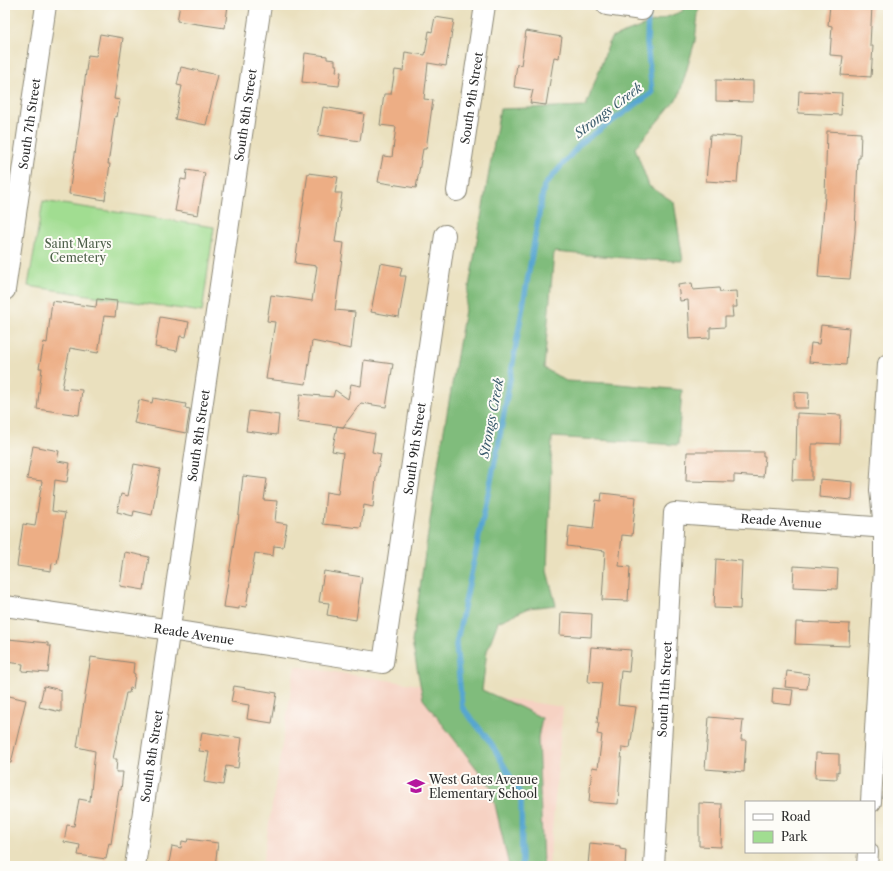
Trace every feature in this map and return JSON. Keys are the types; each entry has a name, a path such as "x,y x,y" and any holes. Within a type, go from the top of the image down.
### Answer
{"street":[{"name":"South 7th Street","path":"5,290 46,5"},
{"name":"South 8th Street","path":"136,866 261,5"},
{"name":"South 9th Street","path":"457,191 485,5"},
{"path":"607,5 642,10"},
{"name":"South 9th Street","path":"383,663 445,235"},
{"path":"871,801 886,528 880,490 888,364"},
{"name":"Reade Avenue","path":"674,513 886,528"},
{"name":"South 11th Street","path":"654,866 674,513"},
{"name":"Reade Avenue","path":"5,606 383,663"},
{"path":"867,866 868,853"}],"shaded area":[{"name":"West Gates Avenue Elementary School","path":"295,666 563,707 549,866 262,866"}],"green space":[{"path":"682,5 699,5 695,41 679,96 635,148 649,186 674,202 683,261 649,260 554,252 544,368 566,381 608,383 682,390 678,445 552,437 547,571 556,605 529,608 498,622 487,651 482,690 542,718 538,738 543,866 509,866 491,787 423,699 412,642 439,459 500,109 586,106 611,38 683,11"},
{"name":"Saint Marys Cemetery","path":"43,201 214,227 202,312 28,286"}],"building":[{"path":"180,5 228,5 225,28 177,21"},
{"path":"830,5 872,5 870,46 873,46 871,77 841,75 843,56 830,55 832,26 828,25"},
{"path":"435,17 454,20 446,66 428,63 424,99 433,100 426,149 423,149 416,188 378,182 383,156 392,157 396,127 380,125 384,94 391,94 395,70 403,71 405,52 425,55 429,31 432,32"},
{"path":"526,31 562,37 559,58 554,57 546,105 530,103 533,90 514,87 517,64 521,65"},
{"path":"100,34 123,38 114,99 120,100 117,117 115,116 108,164 110,164 105,200 69,194 88,55 96,56"},
{"path":"305,53 327,56 327,59 335,60 335,65 337,65 336,71 341,72 339,86 302,82"},
{"path":"181,67 218,75 206,125 175,119 182,86 177,85"},
{"path":"716,80 753,81 753,102 716,101"},
{"path":"799,91 842,93 841,115 798,113"},
{"path":"323,107 364,114 360,141 318,135"},
{"path":"827,131 861,133 860,158 858,158 855,232 850,279 818,277 825,196"},
{"path":"710,135 741,137 737,183 706,181"},
{"path":"187,170 205,173 198,215 175,211 181,179 186,180"},
{"path":"308,173 338,177 335,193 342,193 335,242 344,243 335,310 355,312 351,349 312,341 306,384 266,379 275,322 267,321 271,295 312,301 317,266 295,263"},
{"path":"380,263 402,267 400,276 406,276 399,317 371,312"},
{"path":"692,283 693,290 719,288 720,292 736,291 737,307 732,307 733,317 725,317 725,327 710,328 710,338 690,339 688,300 680,301 678,285"},
{"path":"97,299 117,301 115,317 104,316 98,353 70,348 62,388 82,390 79,415 37,409 42,368 39,368 44,342 47,343 52,301 96,307"},
{"path":"160,317 189,322 186,337 180,336 177,351 155,347"},
{"path":"821,325 849,328 846,365 809,362 811,343 819,344"},
{"path":"364,360 393,364 386,407 361,403 343,427 297,421 300,394 333,397 335,390 348,399 351,384 361,386"},
{"path":"794,392 809,393 808,408 794,408"},
{"path":"153,398 186,404 185,408 190,409 186,433 134,423 139,400 152,403"},
{"path":"249,411 279,415 277,435 246,431"},
{"path":"797,413 841,415 840,444 812,444 812,480 792,480 793,459 796,460"},
{"path":"337,426 375,434 372,452 381,454 376,478 373,507 364,505 361,528 323,524 326,492 338,494 343,453 332,451"},
{"path":"33,446 59,451 57,461 70,463 67,482 55,480 52,511 65,513 57,564 52,563 51,571 17,566 23,524 35,526 42,481 27,479"},
{"path":"687,452 763,452 763,456 765,456 763,477 734,475 734,482 686,481"},
{"path":"134,464 160,469 152,515 134,511 133,516 117,512 121,494 128,496"},
{"path":"243,476 267,479 264,500 277,501 275,522 287,524 283,547 274,546 273,556 255,553 246,607 239,606 239,609 224,607 238,523"},
{"path":"820,479 853,482 852,500 819,497"},
{"path":"602,493 636,497 632,536 622,535 619,566 630,567 628,601 602,600 605,551 567,546 569,526 593,529 596,500 601,501"},
{"path":"125,552 149,557 144,590 120,586"},
{"path":"716,559 742,561 740,609 714,608"},
{"path":"794,566 838,569 837,589 793,587"},
{"path":"324,571 362,577 356,620 327,615 329,603 319,602"},
{"path":"561,612 592,614 591,637 560,635"},
{"path":"796,622 850,624 849,646 795,644"},
{"path":"8,639 48,643 48,646 51,646 48,673 22,671 23,664 5,662 5,642 8,642"},
{"path":"591,647 631,650 629,672 621,671 618,705 636,707 630,748 622,747 618,804 589,802 592,767 598,768 602,735 597,734 599,723 597,723 602,683 588,682"},
{"path":"91,657 134,663 133,673 135,674 133,689 130,688 129,693 126,693 113,759 117,759 116,772 123,772 111,844 109,843 106,859 78,855 80,845 64,842 67,825 74,826 79,799 90,801 95,751 77,747"},
{"path":"787,671 809,674 807,689 785,687"},
{"path":"44,686 61,690 61,712 39,707"},
{"path":"234,686 277,693 272,723 247,719 249,705 231,702"},
{"path":"773,688 793,690 791,705 772,703"},
{"path":"5,695 26,700 11,763 5,762"},
{"path":"709,717 743,720 741,740 746,740 744,772 705,769"},
{"path":"202,732 242,738 238,768 226,766 223,785 204,782 209,752 199,751"},
{"path":"816,753 839,754 839,772 837,771 837,779 815,778"},
{"path":"699,803 722,804 721,847 699,846"},
{"path":"188,839 218,843 215,866 183,866 169,863 172,846 181,848 182,841 187,842"},
{"path":"590,843 620,846 620,849 626,850 625,866 588,865"}],"waterway":[{"name":"Strongs Creek","path":"522,866 521,795 491,743 462,707 456,645 498,447 544,186 581,143 652,93 647,42 648,12"}],"place":[{"name":"West Gates Avenue Elementary School","path":"416,786"}]}
